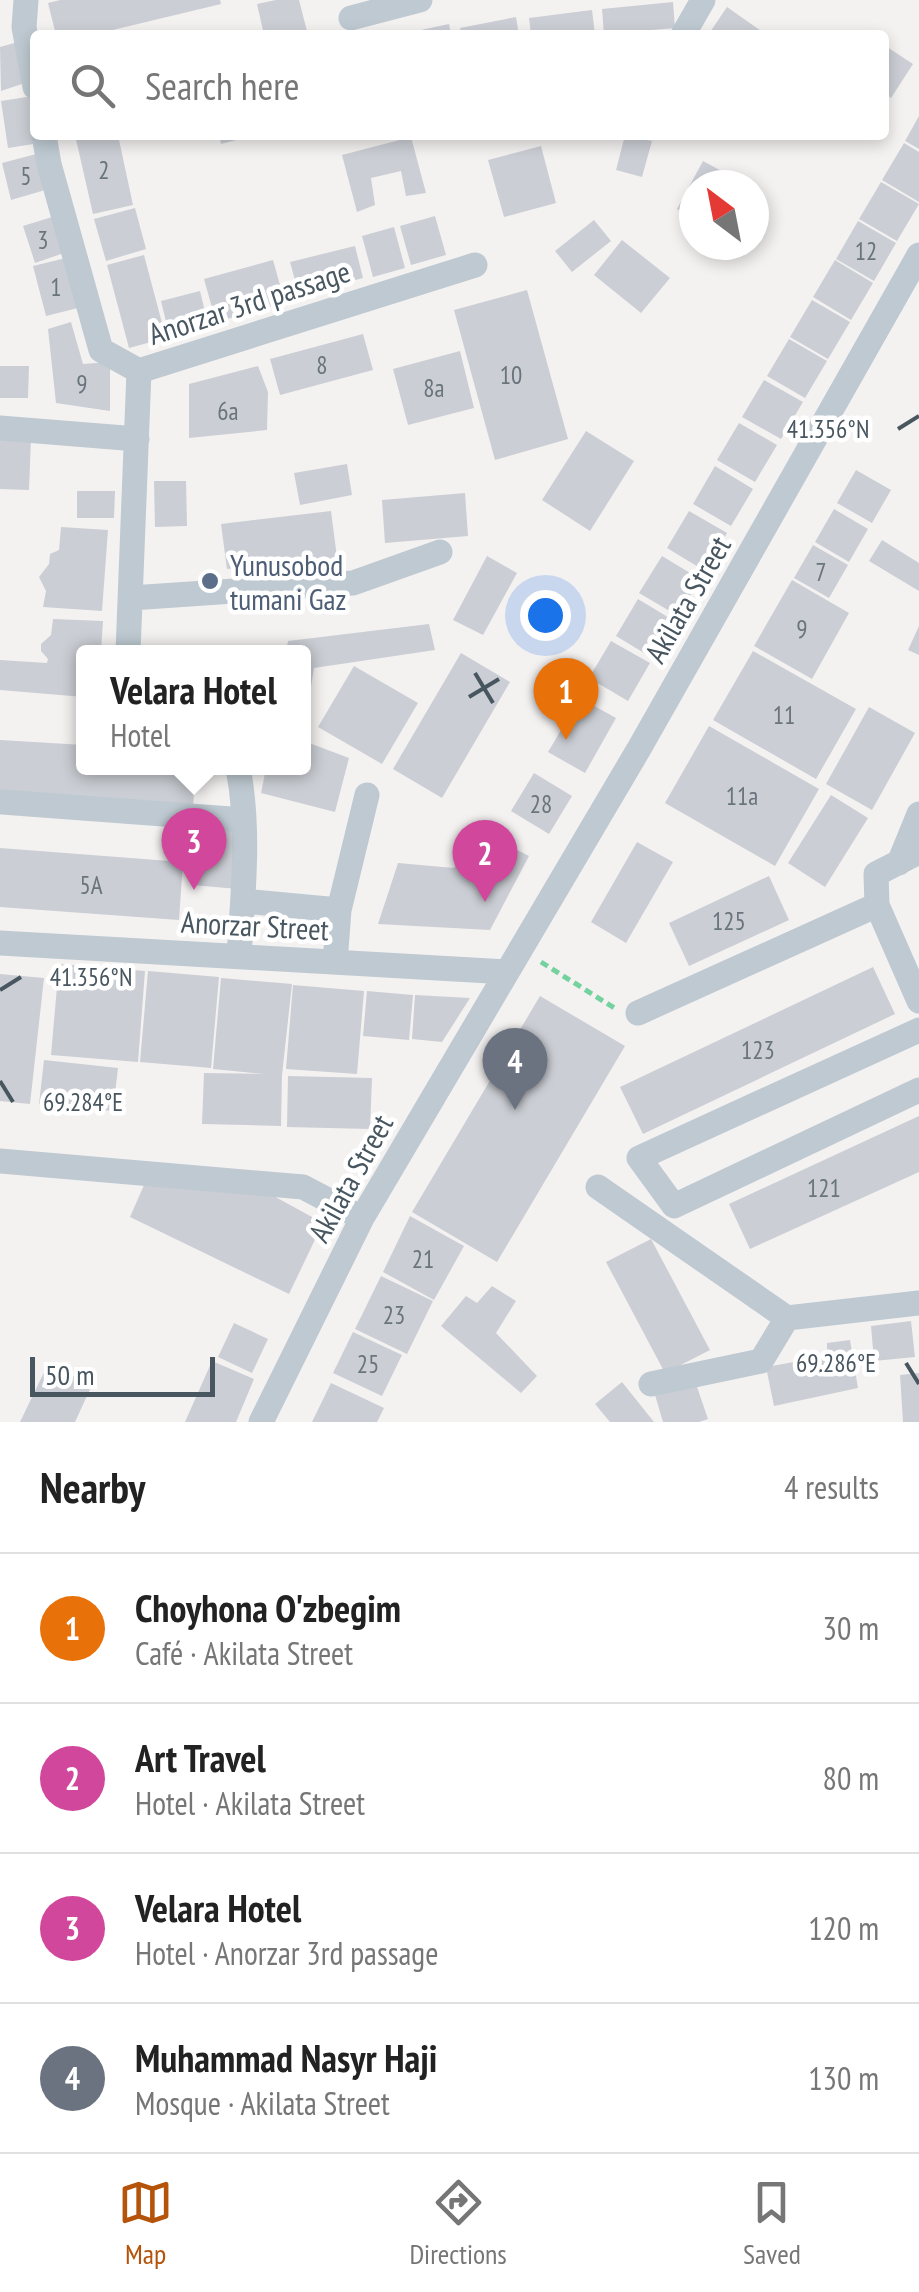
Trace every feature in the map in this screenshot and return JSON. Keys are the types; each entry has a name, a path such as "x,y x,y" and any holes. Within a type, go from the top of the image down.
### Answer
{"street":[{"path":"26,0 12,30 30,75"},
{"path":"351,18 420,0"},
{"path":"686,30 703,0"},
{"path":"45,140 101,350 139,372"},
{"name":"Аkilata Street","path":"507,972 640,747 919,254"},
{"name":"Anorzar 3rd passage","path":"128,645 139,372 475,265"},
{"path":"0,428 137,438"},
{"path":"131,598 353,584 440,552"},
{"path":"239,775 244,820 240,956"},
{"path":"336,962 339,910 367,795"},
{"path":"2,802 244,820"},
{"path":"919,814 909,857 876,874 878,905 919,1001"},
{"path":"243,902 339,910"},
{"path":"629,1012 878,905"},
{"name":"Anorzar Street","path":"0,943 507,972"},
{"name":"Akilata Street","path":"260,1422 362,1218 507,972"},
{"path":"919,1030 639,1158 674,1206 919,1090"},
{"path":"0,1161 302,1187 362,1218"},
{"path":"598,1187 788,1318 919,1303"},
{"path":"651,1384 761,1361 788,1318"}],"path":[{"path":"522,950 600,1002 629,1012"}],"building":[{"path":"220,0 221,4 113,30 55,30 48,3"},
{"path":"299,0 307,30 263,30 257,4"},
{"path":"673,2 675,28 604,30 602,9"},
{"path":"727,7 760,30 711,30"},
{"path":"592,10 594,30 530,30 529,18"},
{"path":"516,17 518,30 461,30"},
{"path":"449,24 450,30 421,30"},
{"path":"18,42 30,81 1,91 0,47"},
{"path":"889,48 913,64 889,97"},
{"path":"30,96 30,140 40,143 8,148 1,101"},
{"path":"919,116 919,149 905,141"},
{"path":"76,140 119,140 133,205 93,214"},
{"path":"412,140 426,193 406,196 401,171 371,178 375,205 357,212 342,155"},
{"path":"624,140 652,141 642,177 616,170"},
{"path":"904,143 919,152 919,202 882,180"},
{"path":"541,146 556,203 504,217 488,160"},
{"path":"40,153 52,188 11,200 2,163"},
{"path":"703,161 720,170 698,170"},
{"path":"881,182 919,204 897,241 859,219"},
{"path":"135,208 146,249 106,261 94,219"},
{"path":"435,216 446,255 411,265 400,226"},
{"path":"52,217 64,253 35,263 23,226"},
{"path":"594,220 611,241 572,272 555,251"},
{"path":"858,221 896,243 874,281 836,259"},
{"path":"394,227 405,268 373,277 362,236"},
{"path":"622,240 670,278 641,313 594,275"},
{"path":"355,246 363,278 299,295 290,262"},
{"path":"144,255 166,338 129,348 107,265"},
{"path":"66,258 78,308 46,316 33,266"},
{"path":"273,260 285,303 216,322 204,279"},
{"path":"835,260 873,283 851,320 813,297"},
{"path":"527,290 568,439 495,460 454,310"},
{"path":"200,291 208,324 169,334 161,301"},
{"path":"812,300 850,322 828,359 790,337"},
{"path":"71,322 83,364 110,362 110,411 56,403 48,329"},
{"path":"363,334 373,370 280,395 270,359"},
{"path":"789,339 827,361 805,398 767,376"},
{"path":"460,351 474,408 408,425 393,369"},
{"path":"0,366 29,366 28,398 0,398"},
{"path":"258,366 268,392 267,430 189,438 189,384"},
{"path":"764,380 803,402 781,439 742,417"},
{"path":"739,423 777,445 755,482 717,460"},
{"path":"586,431 634,461 590,531 542,500"},
{"path":"0,436 31,438 29,490 0,489"},
{"path":"347,464 352,495 300,505 294,473"},
{"path":"715,466 753,489 731,526 693,504"},
{"path":"856,470 891,490 872,523 837,503"},
{"path":"154,481 186,481 187,526 155,527"},
{"path":"77,491 115,491 114,518 77,518"},
{"path":"465,493 468,536 385,543 382,500"},
{"path":"834,509 868,529 849,562 815,542"},
{"path":"331,511 339,573 268,579 268,563 227,569 221,524"},
{"path":"689,511 727,533 705,571 667,548"},
{"path":"61,527 108,530 102,611 43,607 46,591 39,577 49,564 50,554 59,550"},
{"path":"882,540 919,563 919,591 869,561"},
{"path":"813,545 848,565 829,598 794,578"},
{"path":"487,556 517,573 483,635 453,620"},
{"path":"662,556 700,579 678,616 639,593"},
{"path":"792,580 849,613 812,679 754,646"},
{"path":"638,599 676,622 654,659 616,636"},
{"path":"53,619 103,621 101,645 76,645 76,696 0,690 0,660 47,663 41,644 51,635"},
{"path":"429,624 435,650 314,668 311,686 311,645 287,645 288,641"},
{"path":"919,626 919,655 908,650"},
{"path":"611,641 650,663 628,701 589,678"},
{"path":"753,651 856,709 816,779 713,720"},
{"path":"461,653 510,682 442,798 393,769"},
{"path":"354,666 418,703 382,764 318,727"},
{"path":"580,698 616,718 585,773 548,752"},
{"path":"869,707 915,733 872,810 826,784"},
{"path":"709,726 819,789 775,866 665,803"},
{"path":"0,740 76,745 76,775 195,775 193,807 0,795"},
{"path":"311,744 349,758 335,812 261,793 265,775 311,775"},
{"path":"534,773 572,796 549,834 511,811"},
{"path":"831,795 868,818 825,887 788,863"},
{"path":"197,826 243,829 238,889 192,885"},
{"path":"476,829 529,856 490,930 378,924 398,863 454,868"},
{"path":"637,842 673,862 626,943 591,922"},
{"path":"0,848 183,862 179,920 0,907"},
{"path":"769,876 789,920 689,966 669,923"},
{"path":"59,964 145,971 138,1062 51,1055"},
{"path":"873,967 895,1014 643,1134 620,1087"},
{"path":"148,971 219,977 211,1068 140,1062"},
{"path":"0,974 44,978 30,1104 0,1101"},
{"path":"221,978 292,984 281,1126 202,1124 204,1073 264,1074 213,1069"},
{"path":"293,985 364,991 357,1074 286,1069"},
{"path":"367,991 413,995 409,1040 363,1036"},
{"path":"415,995 470,998 442,1042 412,1039"},
{"path":"540,996 625,1046 497,1262 412,1212"},
{"path":"44,1060 118,1068 113,1111 39,1104"},
{"path":"288,1076 372,1078 370,1129 287,1127"},
{"path":"919,1116 919,1172 750,1249 729,1204"},
{"path":"148,1176 248,1182 323,1223 289,1294 130,1217"},
{"path":"410,1216 464,1246 434,1300 383,1272"},
{"path":"651,1239 710,1350 665,1373 606,1262"},
{"path":"381,1276 433,1301 407,1354 355,1329"},
{"path":"492,1286 516,1301 496,1333 537,1376 521,1393 441,1326 466,1296 477,1303"},
{"path":"911,1321 915,1357 874,1361 871,1326"},
{"path":"234,1323 268,1339 252,1373 218,1357"},
{"path":"353,1332 402,1355 382,1396 333,1373"},
{"path":"850,1340 858,1388 774,1406 766,1367 827,1356 827,1343"},
{"path":"212,1361 254,1379 236,1422 185,1422"},
{"path":"48,1364 92,1385 75,1422 20,1422"},
{"path":"919,1373 919,1422 903,1422 900,1375"},
{"path":"695,1381 708,1419 663,1422 655,1395"},
{"path":"622,1382 654,1422 610,1422 595,1404"},
{"path":"331,1383 384,1408 377,1422 312,1422"}],"place":[{"name":"Yunusobod tumani Gaz","path":"210,581"},
{"name":"Choyhona O'zbegim","path":"566,740"},
{"name":"Velara Hotel","path":"194,890"},
{"name":"Art Travel","path":"485,902"},
{"name":"Muhammad Nasyr Haji","path":"515,1110"}]}
